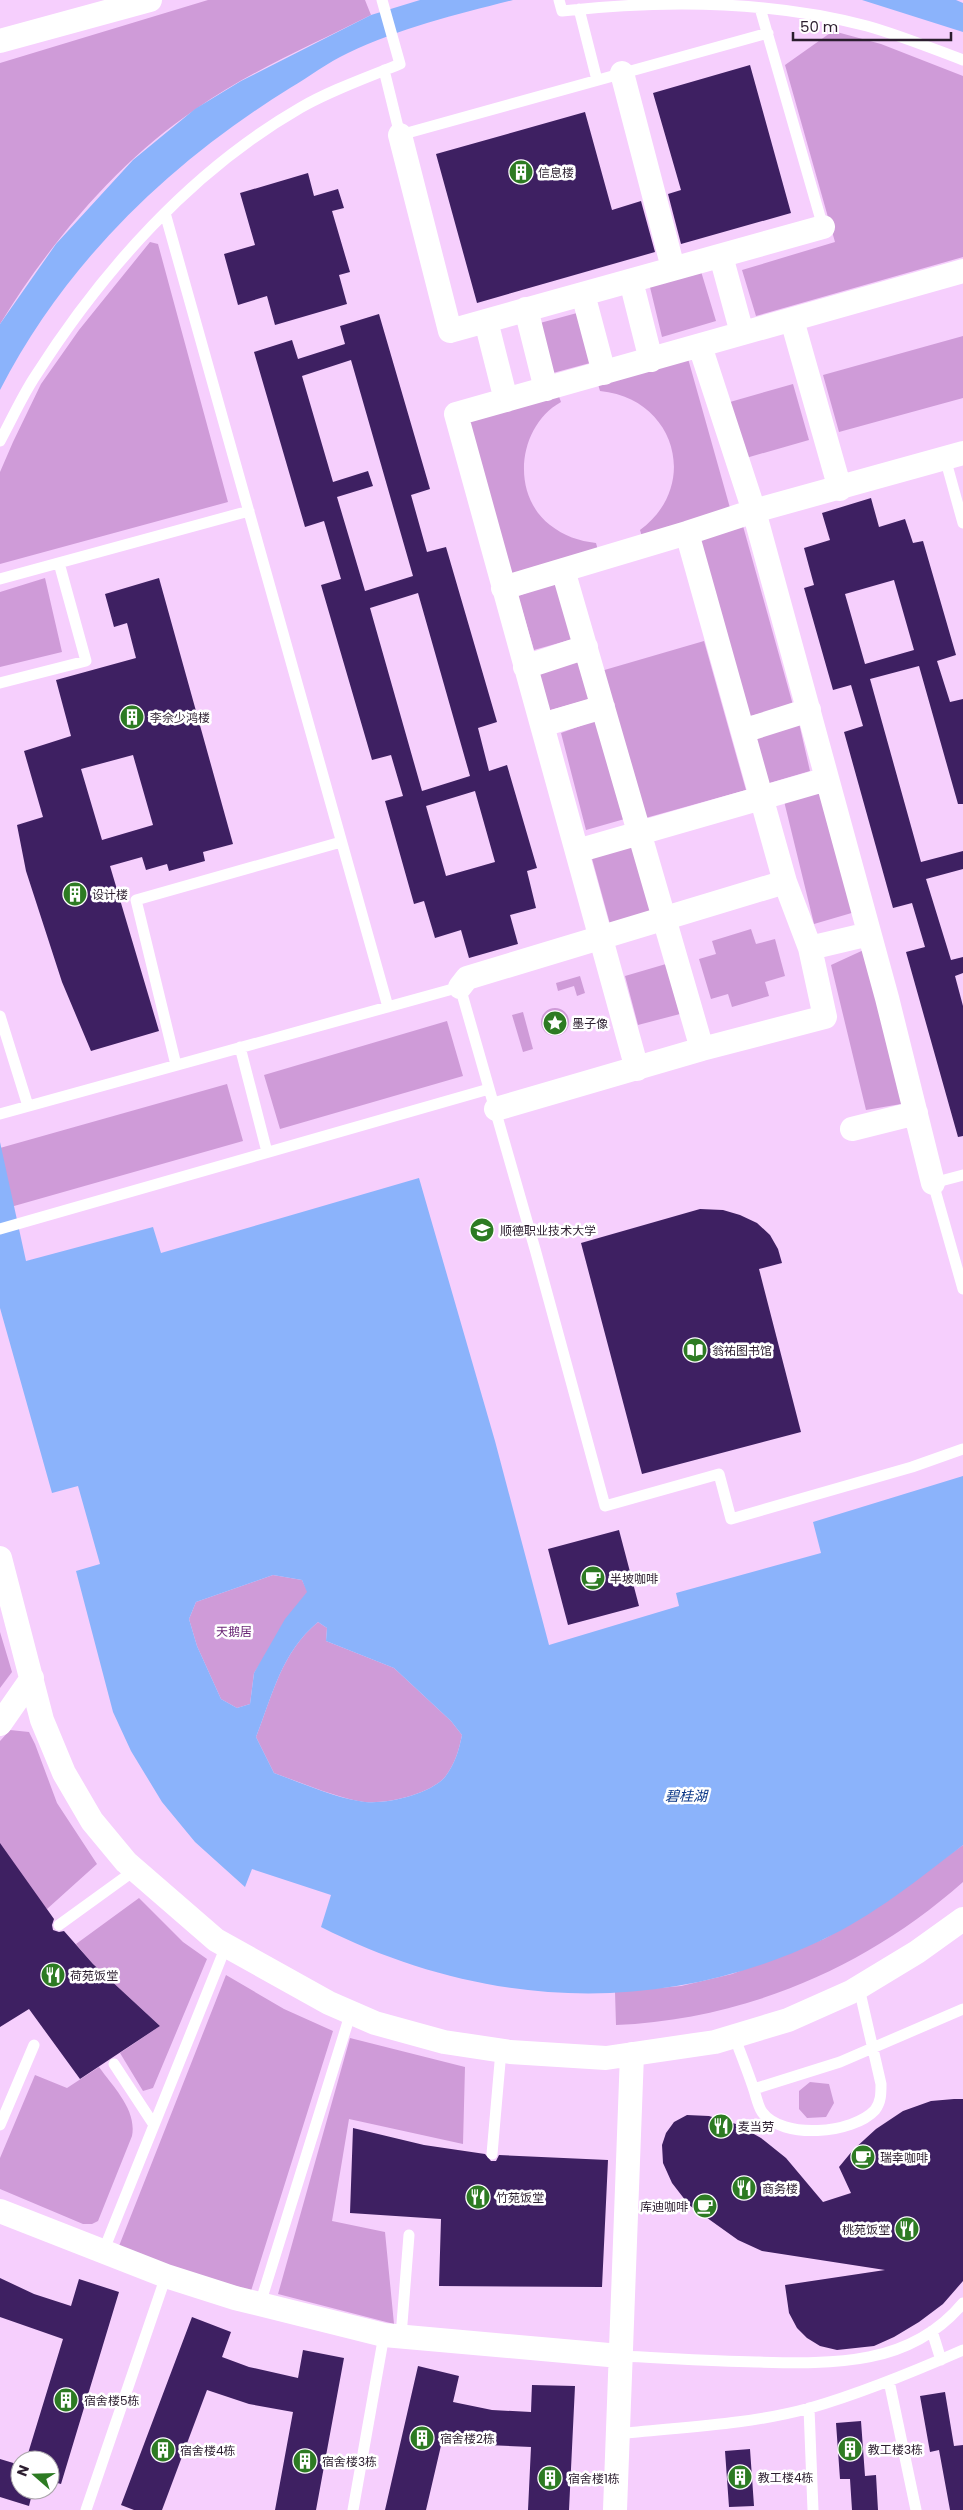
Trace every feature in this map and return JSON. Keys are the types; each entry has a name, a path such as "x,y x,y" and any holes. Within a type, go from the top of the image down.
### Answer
{"street":[{"path":"0,41 122,4 150,0"},
{"path":"622,73 673,268"},
{"path":"400,135 450,331 822,226"},
{"path":"720,256 742,333"},
{"path":"637,1069 456,414 963,272"},
{"path":"631,281 651,360"},
{"path":"583,294 604,373"},
{"path":"526,309 546,389"},
{"path":"792,320 840,489"},
{"path":"486,321 506,400"},
{"path":"700,346 754,511 869,934 933,1182"},
{"path":"503,588 687,534 754,511 840,489 954,455"},
{"path":"493,1099 637,1069 825,1018 810,948 784,882 687,534"},
{"path":"563,570 702,1050"},
{"path":"525,667 586,648"},
{"path":"542,725 603,707"},
{"path":"743,732 808,710"},
{"path":"577,851 760,796 827,779"},
{"path":"460,987 467,978 784,882"},
{"path":"810,948 869,934"},
{"path":"852,1129 916,1113"},
{"path":"0,1558 42,1720 64,1773 92,1821 135,1870 169,1902 226,1946 296,1986 375,2023 444,2042 500,2051 606,2058 715,2042 788,2020 859,1988 917,1952 963,1919"},
{"path":"0,1724 32,1678"},
{"path":"614,2510 632,2054"},
{"path":"0,2211 166,2276 260,2304 393,2335 620,2356"}],"lane":[{"path":"0,441 34,376 76,316 116,266 165,213 210,173 259,134 300,108 400,64 382,0"},
{"path":"558,0 562,11 631,3 689,2 808,13 866,26 963,60"},
{"path":"760,8 822,226"},
{"path":"579,9 597,80"},
{"path":"384,70 400,135 768,33"},
{"path":"165,213 388,1007"},
{"path":"954,455 963,523"},
{"path":"0,579 249,511"},
{"path":"0,683 86,661 59,563"},
{"path":"176,1064 136,900 341,842"},
{"path":"0,1114 460,987 493,1099 605,1506 719,1474 731,1519 912,1467 963,1449"},
{"path":"0,1016 28,1106"},
{"path":"240,1047 267,1152"},
{"path":"0,1229 267,1152 493,1099"},
{"path":"963,1175 933,1182 963,1289"},
{"path":"59,1925 135,1870"},
{"path":"103,2252 226,1946"},
{"path":"734,2036 762,2111 777,2124 797,2130 826,2130 852,2124 874,2110 881,2100 881,2084 859,1988"},
{"path":"754,2089 840,2062 963,2009"},
{"path":"260,2304 351,2012"},
{"path":"0,2124 34,2045"},
{"path":"492,2154 500,2051"},
{"path":"114,2064 154,2125"},
{"path":"352,2510 393,2335 409,2235"},
{"path":"86,2510 166,2276"},
{"path":"620,2356 800,2364 856,2361 892,2352 932,2330 963,2303"},
{"path":"932,2330 942,2360"},
{"path":"617,2434 742,2421 809,2408 890,2381 963,2350"},
{"path":"890,2381 916,2510"},
{"path":"809,2408 812,2510"}],"green space":[{"path":"208,0 365,0 371,15 238,82 196,109 139,153 87,206 63,235 40,264 0,324 0,63"},
{"path":"833,31 881,44 963,76 963,257 756,316 742,270 835,242 785,65"},
{"path":"150,242 158,244 228,502 0,564 0,472 13,442 41,384 79,330"},
{"path":"700,268 716,321 662,337 649,283"},
{"path":"577,313 590,363 553,373 540,323"},
{"path":"963,336 963,398 839,432 823,375"},
{"path":"687,355 732,515 643,540 640,530 659,511 670,490 674,468 671,446 662,426 646,409 626,397 600,391 597,381"},
{"path":"793,384 809,440 746,458 730,402"},
{"path":"557,391 561,402 547,413 536,427 528,443 524,461 525,479 529,496 537,512 550,525 572,537 596,543 599,554 512,579 467,418"},
{"path":"743,526 793,705 750,716 700,539"},
{"path":"45,578 62,652 0,667 0,592"},
{"path":"560,581 573,639 534,650 518,596"},
{"path":"704,641 746,790 642,819 601,671"},
{"path":"581,659 590,699 547,711 539,673"},
{"path":"602,718 628,818 586,830 561,733"},
{"path":"799,723 810,771 766,784 755,736"},
{"path":"821,788 855,912 814,924 783,797"},
{"path":"634,842 653,911 610,924 591,855"},
{"path":"751,929 756,944 775,939 785,976 765,982 769,996 732,1007 728,994 711,999 699,959 716,954 712,941"},
{"path":"868,948 907,1103 866,1110 831,965"},
{"path":"666,964 680,1014 638,1025 625,976"},
{"path":"580,976 585,993 577,996 574,986 558,991 556,983"},
{"path":"555,1008 565,1012 569,1022 565,1032 555,1036 545,1032 541,1022 545,1012"},
{"path":"523,1012 533,1049 523,1052 512,1015"},
{"path":"447,1021 463,1076 280,1129 264,1075"},
{"path":"227,1084 243,1141 0,1210 0,1148"},
{"name":"天鹅居","path":"273,1575 302,1580 308,1592 254,1673 250,1704 237,1708 221,1699 197,1646 189,1619 196,1602"},
{"path":"318,1622 327,1628 326,1641 394,1668 451,1721 462,1735 454,1762 445,1777 438,1783 417,1794 404,1798 368,1802 337,1796 274,1773 256,1737 273,1690 287,1661 305,1634"},
{"path":"0,1632 12,1672 0,1688"},
{"path":"10,1730 29,1732 57,1803 97,1864 47,1909 0,1856 0,1741"},
{"path":"963,1845 963,1882 926,1913 886,1940 845,1963 802,1984 757,2000 711,2012 664,2021 616,2025 615,1992 681,1986 732,1974 824,1939 872,1911"},
{"path":"139,1898 183,1942 207,1959 153,2088 143,2091 120,2053 160,2026 93,1964 76,1944"},
{"path":"226,1975 284,2009 333,2031 251,2291 171,2266 119,2246"},
{"path":"350,2038 465,2067 463,2144 349,2119 332,2221 385,2232 394,2324 278,2294"},
{"path":"99,2067 128,2108 133,2126 132,2136 98,2221 92,2224 83,2224 0,2189 0,2158 35,2075 67,2088"},
{"path":"810,2082 829,2084 834,2103 826,2117 807,2118 799,2109 799,2091"}],"water":[{"path":"420,0 513,0 450,16 368,44 326,65 245,117 162,183 88,258 26,344 0,390 0,324 56,244 133,160 195,109 241,81 371,15"},
{"path":"862,0 956,0 963,3 963,32"},
{"name":"碧桂湖","path":"0,1142 26,1261 153,1227 161,1253 419,1178 495,1441 549,1645 679,1606 676,1593 821,1553 813,1522 963,1476 963,1845 877,1908 822,1940 760,1965 697,1982 634,1992 570,1993 507,1987 444,1974 382,1954 321,1927 331,1895 252,1869 245,1887 195,1842 162,1802 131,1751 113,1712 76,1571 100,1564 78,1486 52,1493 0,1308","holes":["273,1575 302,1580 307,1592 285,1619 254,1673 250,1704 237,1708 221,1699 197,1646 189,1619 196,1602","318,1622 327,1628 326,1641 394,1668 451,1721 462,1735 454,1762 445,1777 438,1783 405,1798 369,1802 337,1796 274,1773 256,1737 273,1690 287,1661 305,1634"]}],"building":[{"path":"750,65 791,213 681,244 668,194 681,190 653,93"},
{"path":"585,112 612,210 641,201 655,252 477,303 436,154"},
{"path":"308,173 314,196 338,189 344,208 332,211 350,272 339,275 347,304 275,325 267,296 238,305 224,254 255,245 240,193"},
{"path":"379,314 430,489 411,495 427,552 446,547 497,722 478,728 489,771 507,765 537,868 527,871 536,908 510,915 518,944 469,958 461,930 435,938 424,901 414,904 385,801 403,796 391,755 372,760 321,585 341,579 324,521 305,527 254,352 292,340 298,359 345,344 340,326","holes":["351,360 413,576 365,591 337,497 373,486 368,471 333,482 302,376","418,593 470,776 422,791 370,608","475,791 495,862 446,876 426,806"]},
{"path":"871,498 879,527 905,519 913,543 923,541 956,655 937,661 950,702 963,699 963,804 958,804 919,666 870,679 921,862 963,851 963,869 926,879 951,960 963,957 963,973 955,976 963,1006 963,1136 958,1137 906,952 925,947 912,903 893,908 844,732 863,726 851,685 833,690 804,588 814,585 804,548 830,540 822,513","holes":["894,580 914,650 865,664 845,594"]},
{"path":"159,578 233,844 203,852 205,861 169,871 167,864 146,870 142,857 110,866 159,1031 91,1051 62,982 26,871 17,825 43,817 24,751 71,736 56,680 136,658 127,623 114,627 105,594","holes":["133,755 153,825 102,840 81,769"]},
{"name":"翁祐图书馆","path":"700,1209 723,1210 757,1223 770,1235 778,1249 782,1263 759,1269 801,1432 642,1474 581,1243"},
{"name":"半坡咖啡","path":"619,1530 639,1606 568,1625 548,1549"},
{"name":"荷苑饭堂","path":"0,1843 54,1919 53,1930 64,1931 93,1964 160,2026 80,2079 29,2009 0,2027"},
{"name":"桃苑饭堂","path":"963,2099 963,2281 943,2304 919,2322 874,2346 837,2350 820,2346 807,2338 797,2328 789,2313 785,2285 885,2270 762,2251 738,2240 689,2205 672,2183 663,2163 662,2145 666,2133 674,2122 687,2115 709,2116 736,2124 761,2138 786,2158 823,2202 851,2193 839,2167 853,2150 876,2129 903,2111 931,2101"},
{"name":"竹苑饭堂","path":"353,2128 424,2145 485,2154 491,2161 496,2161 499,2155 608,2160 602,2287 439,2286 441,2219 350,2213"},
{"name":"宿舍楼5栋","path":"0,2278 34,2294 71,2306 79,2279 119,2292 61,2484 60,2450 29,2450 63,2339 0,2317"},
{"path":"192,2317 231,2332 222,2357 249,2367 298,2378 303,2350 344,2358 316,2510 275,2510 293,2412 249,2404 207,2390 162,2510 134,2510 121,2505"},
{"path":"418,2366 459,2376 453,2402 492,2410 531,2412 532,2385 575,2386 569,2510 528,2510 531,2447 487,2445 443,2437 426,2510 385,2510"},
{"path":"945,2392 954,2446 963,2445 963,2510 950,2510 939,2450 930,2452 920,2396"},
{"name":"教工楼3栋","path":"861,2421 865,2476 876,2475 878,2510 852,2510 850,2479 840,2479 836,2423"},
{"name":"教工楼4栋","path":"750,2449 754,2506 729,2507 725,2451"},
{"path":"0,2459 10,2462 10,2500 30,2500 29,2506 0,2497"}],"place":[{"name":"信息楼","path":"521,172"},
{"name":"李佘少鸿楼","path":"132,717"},
{"name":"设计楼","path":"75,894"},
{"name":"墨子像","path":"555,1023"},
{"name":"顺德职业技术大学","path":"482,1230"},
{"name":"翁祐图书馆","path":"695,1350"},
{"name":"半坡咖啡","path":"593,1578"},
{"name":"荷苑饭堂","path":"53,1975"},
{"name":"麦当劳","path":"721,2126"},
{"name":"瑞幸咖啡","path":"863,2157"},
{"name":"商务楼","path":"744,2188"},
{"name":"竹苑饭堂","path":"478,2197"},
{"name":"库迪咖啡","path":"705,2206"},
{"name":"桃苑饭堂","path":"907,2229"},
{"name":"宿舍楼5栋","path":"66,2400"},
{"name":"宿舍楼2栋","path":"422,2438"},
{"name":"教工楼3栋","path":"850,2449"},
{"name":"宿舍楼4栋","path":"163,2450"},
{"name":"宿舍楼3栋","path":"305,2461"},
{"name":"教工楼4栋","path":"740,2477"},
{"name":"宿舍楼1栋","path":"550,2478"}]}
